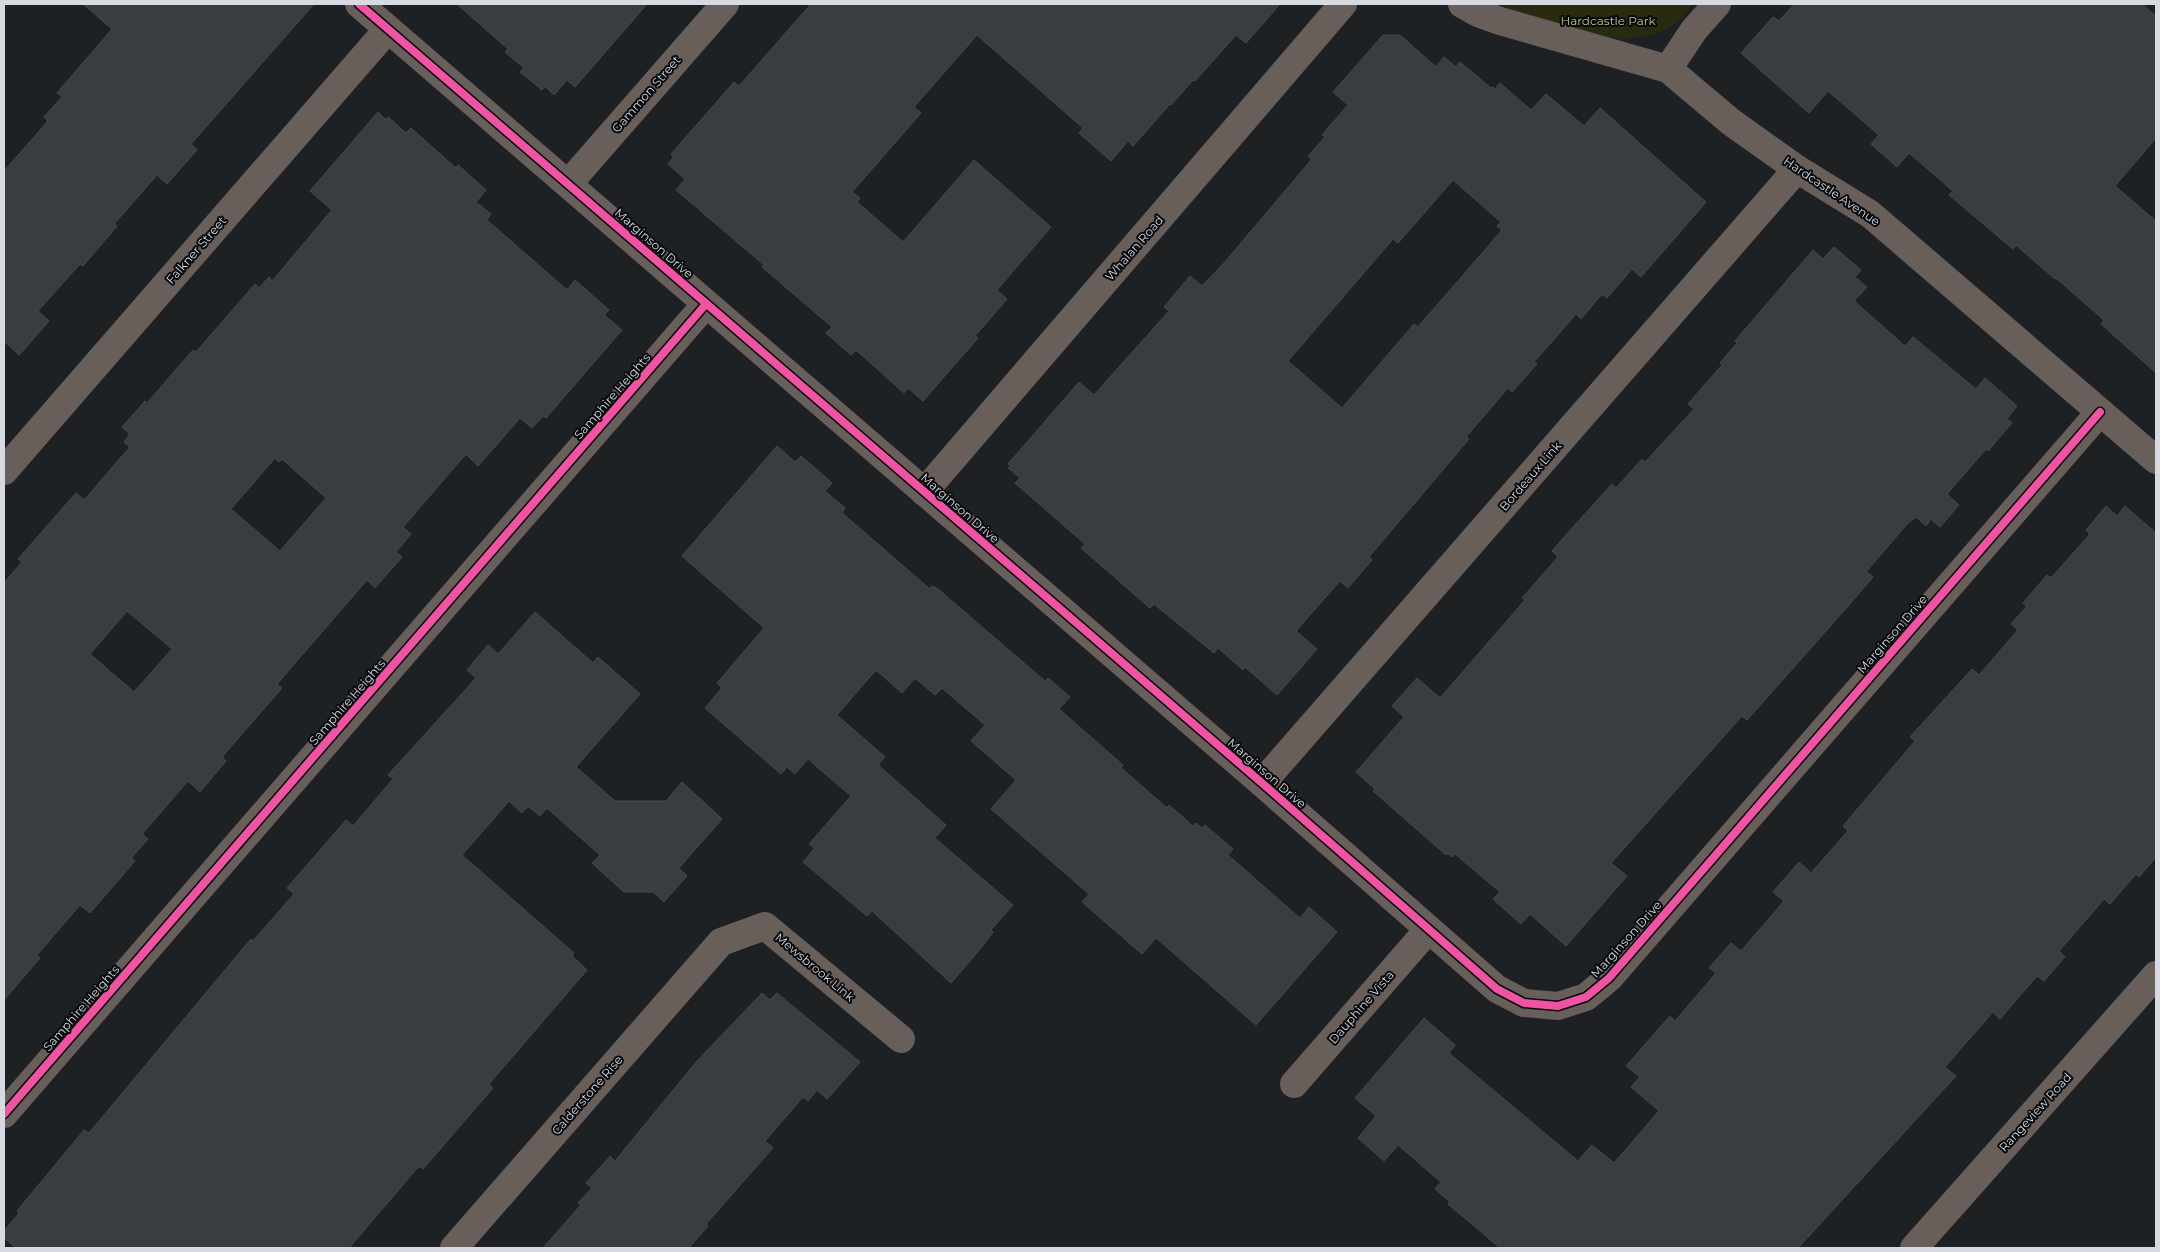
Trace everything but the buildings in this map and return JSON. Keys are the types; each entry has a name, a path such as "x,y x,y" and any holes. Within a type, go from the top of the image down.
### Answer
{"street":[{"name":"Marginson Drive","path":"359,4 1262,783 1428,930 1497,989 1524,1003 1558,1006 1586,997 1609,978 2100,412"},
{"name":"Gammon Street","path":"568,184 725,4"},
{"name":"Whalan Road","path":"924,492 1343,4"},
{"name":"Hardcastle Avenue","path":"1462,4 1478,13 1500,21 1668,69 1731,122 1797,168 1870,214 2156,460"},
{"path":"1668,69 1694,30 1717,4"},
{"name":"Falkner Street","path":"4,471 388,29"},
{"name":"Bordeaux Link","path":"1262,783 1797,168"},
{"name":"Samphire Heights","path":"4,1114 706,304"},
{"name":"Mewsbrook Link","path":"721,942 765,926 901,1039"},
{"name":"Dauphine Vista","path":"1294,1084 1428,930"},
{"name":"Calderstone Rise","path":"454,1248 721,942"},
{"name":"Rangeview Road","path":"1914,1248 2156,975"}],"green space":[{"name":"Hardcastle Park","path":"1493,4 1693,4 1676,23 1657,34 1625,39 1602,37"}],"cycle path":[{"path":"359,4 1262,783 1497,989 1524,1003 1558,1006 1586,997 1609,978 2100,412"},
{"path":"4,1114 706,304"}]}
